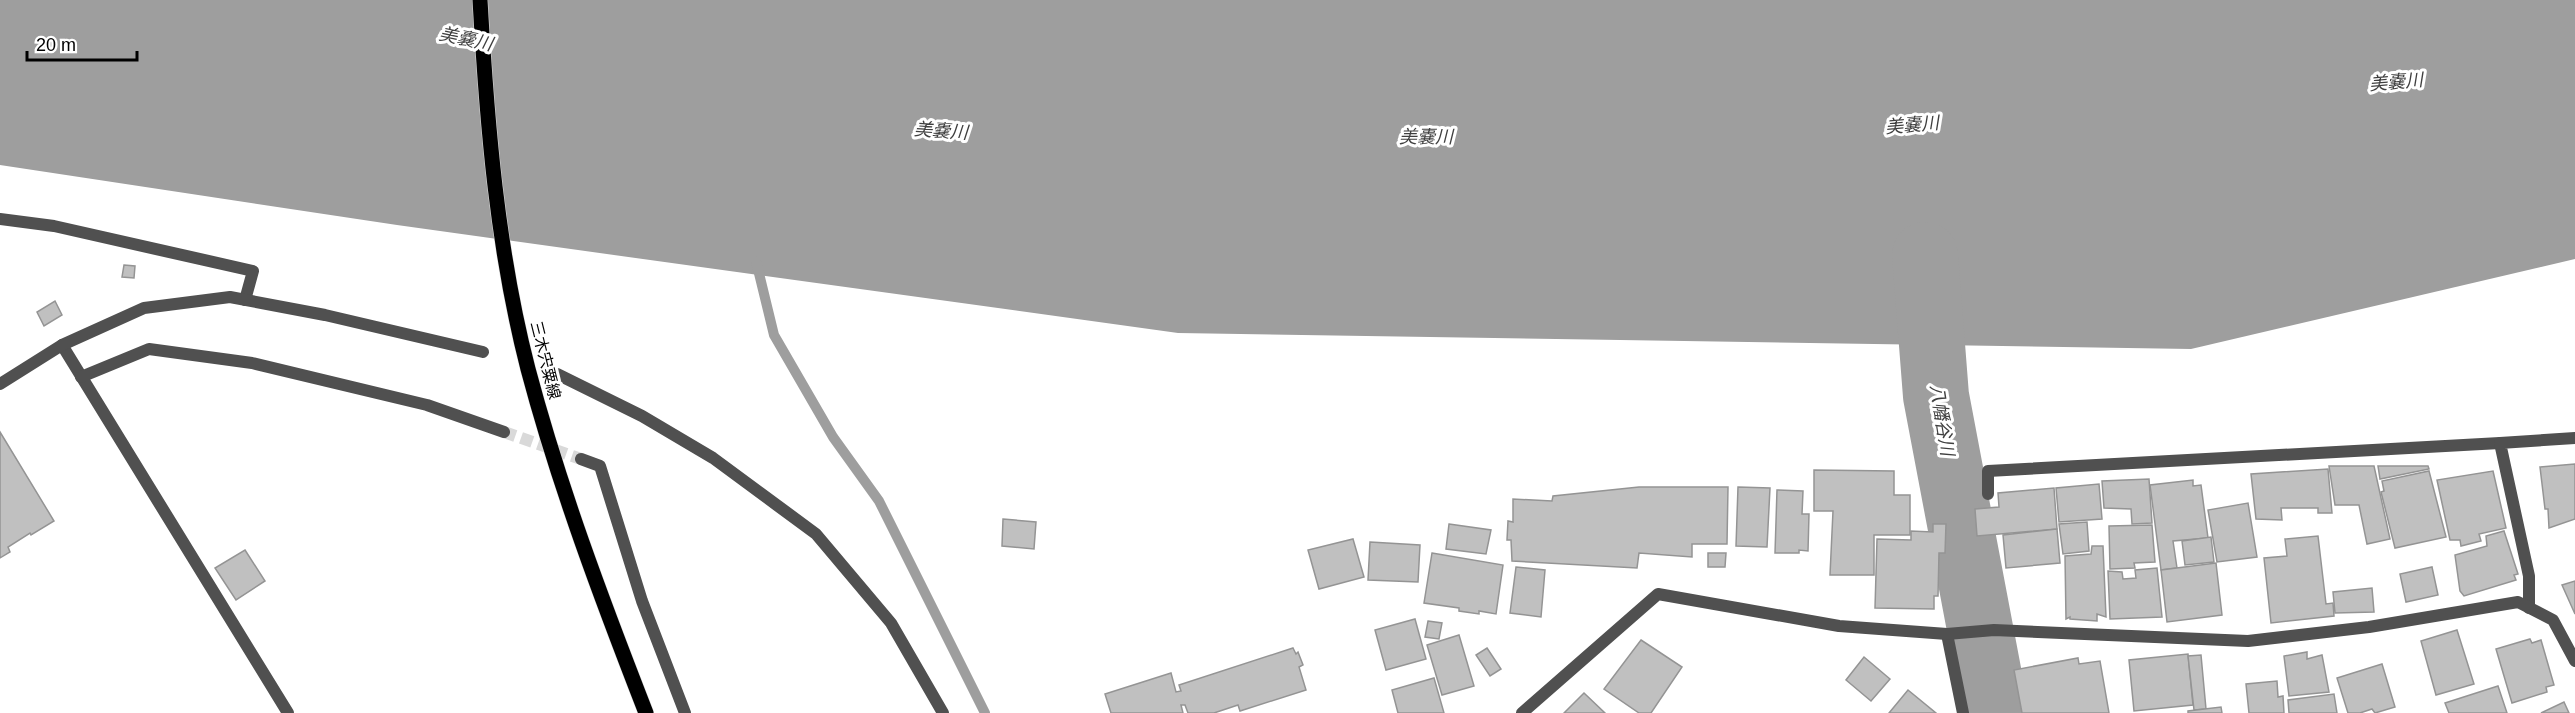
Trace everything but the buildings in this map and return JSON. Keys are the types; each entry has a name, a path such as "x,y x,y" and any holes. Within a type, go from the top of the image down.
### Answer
{"main road":[{"name":"三木宍粟線","path":"480,0 488,129 509,278 528,368 566,499 646,713"}],"street":[{"path":"0,219 54,226 253,271 245,300"},
{"path":"0,384 62,345 144,308 230,297 325,315 483,351"},
{"path":"62,345 288,713"},
{"path":"81,377 148,350 160,351 252,363 427,405 504,432"},
{"path":"557,374 642,416 712,458 816,534 891,623 943,713"},
{"path":"1988,494 1988,471 2575,438"},
{"path":"2500,443 2529,576 2529,608"},
{"path":"581,459 600,466 642,601 685,713"},
{"path":"1522,713 1658,594 1839,626 1947,634 1994,630 2248,641 2369,627 2518,602 2553,620 2575,661"},
{"path":"1947,634 1963,713"}],"water":[{"name":"美嚢川","path":"0,0 2575,0 2575,259 2191,349 1178,333 397,225 0,165"}],"waterway":[{"name":"八幡谷川","path":"1925,255 1936,396 1996,713"},
{"path":"756,261 774,335 833,437 879,501 985,713"}],"tunnel":[{"path":"504,432 581,459"}]}
